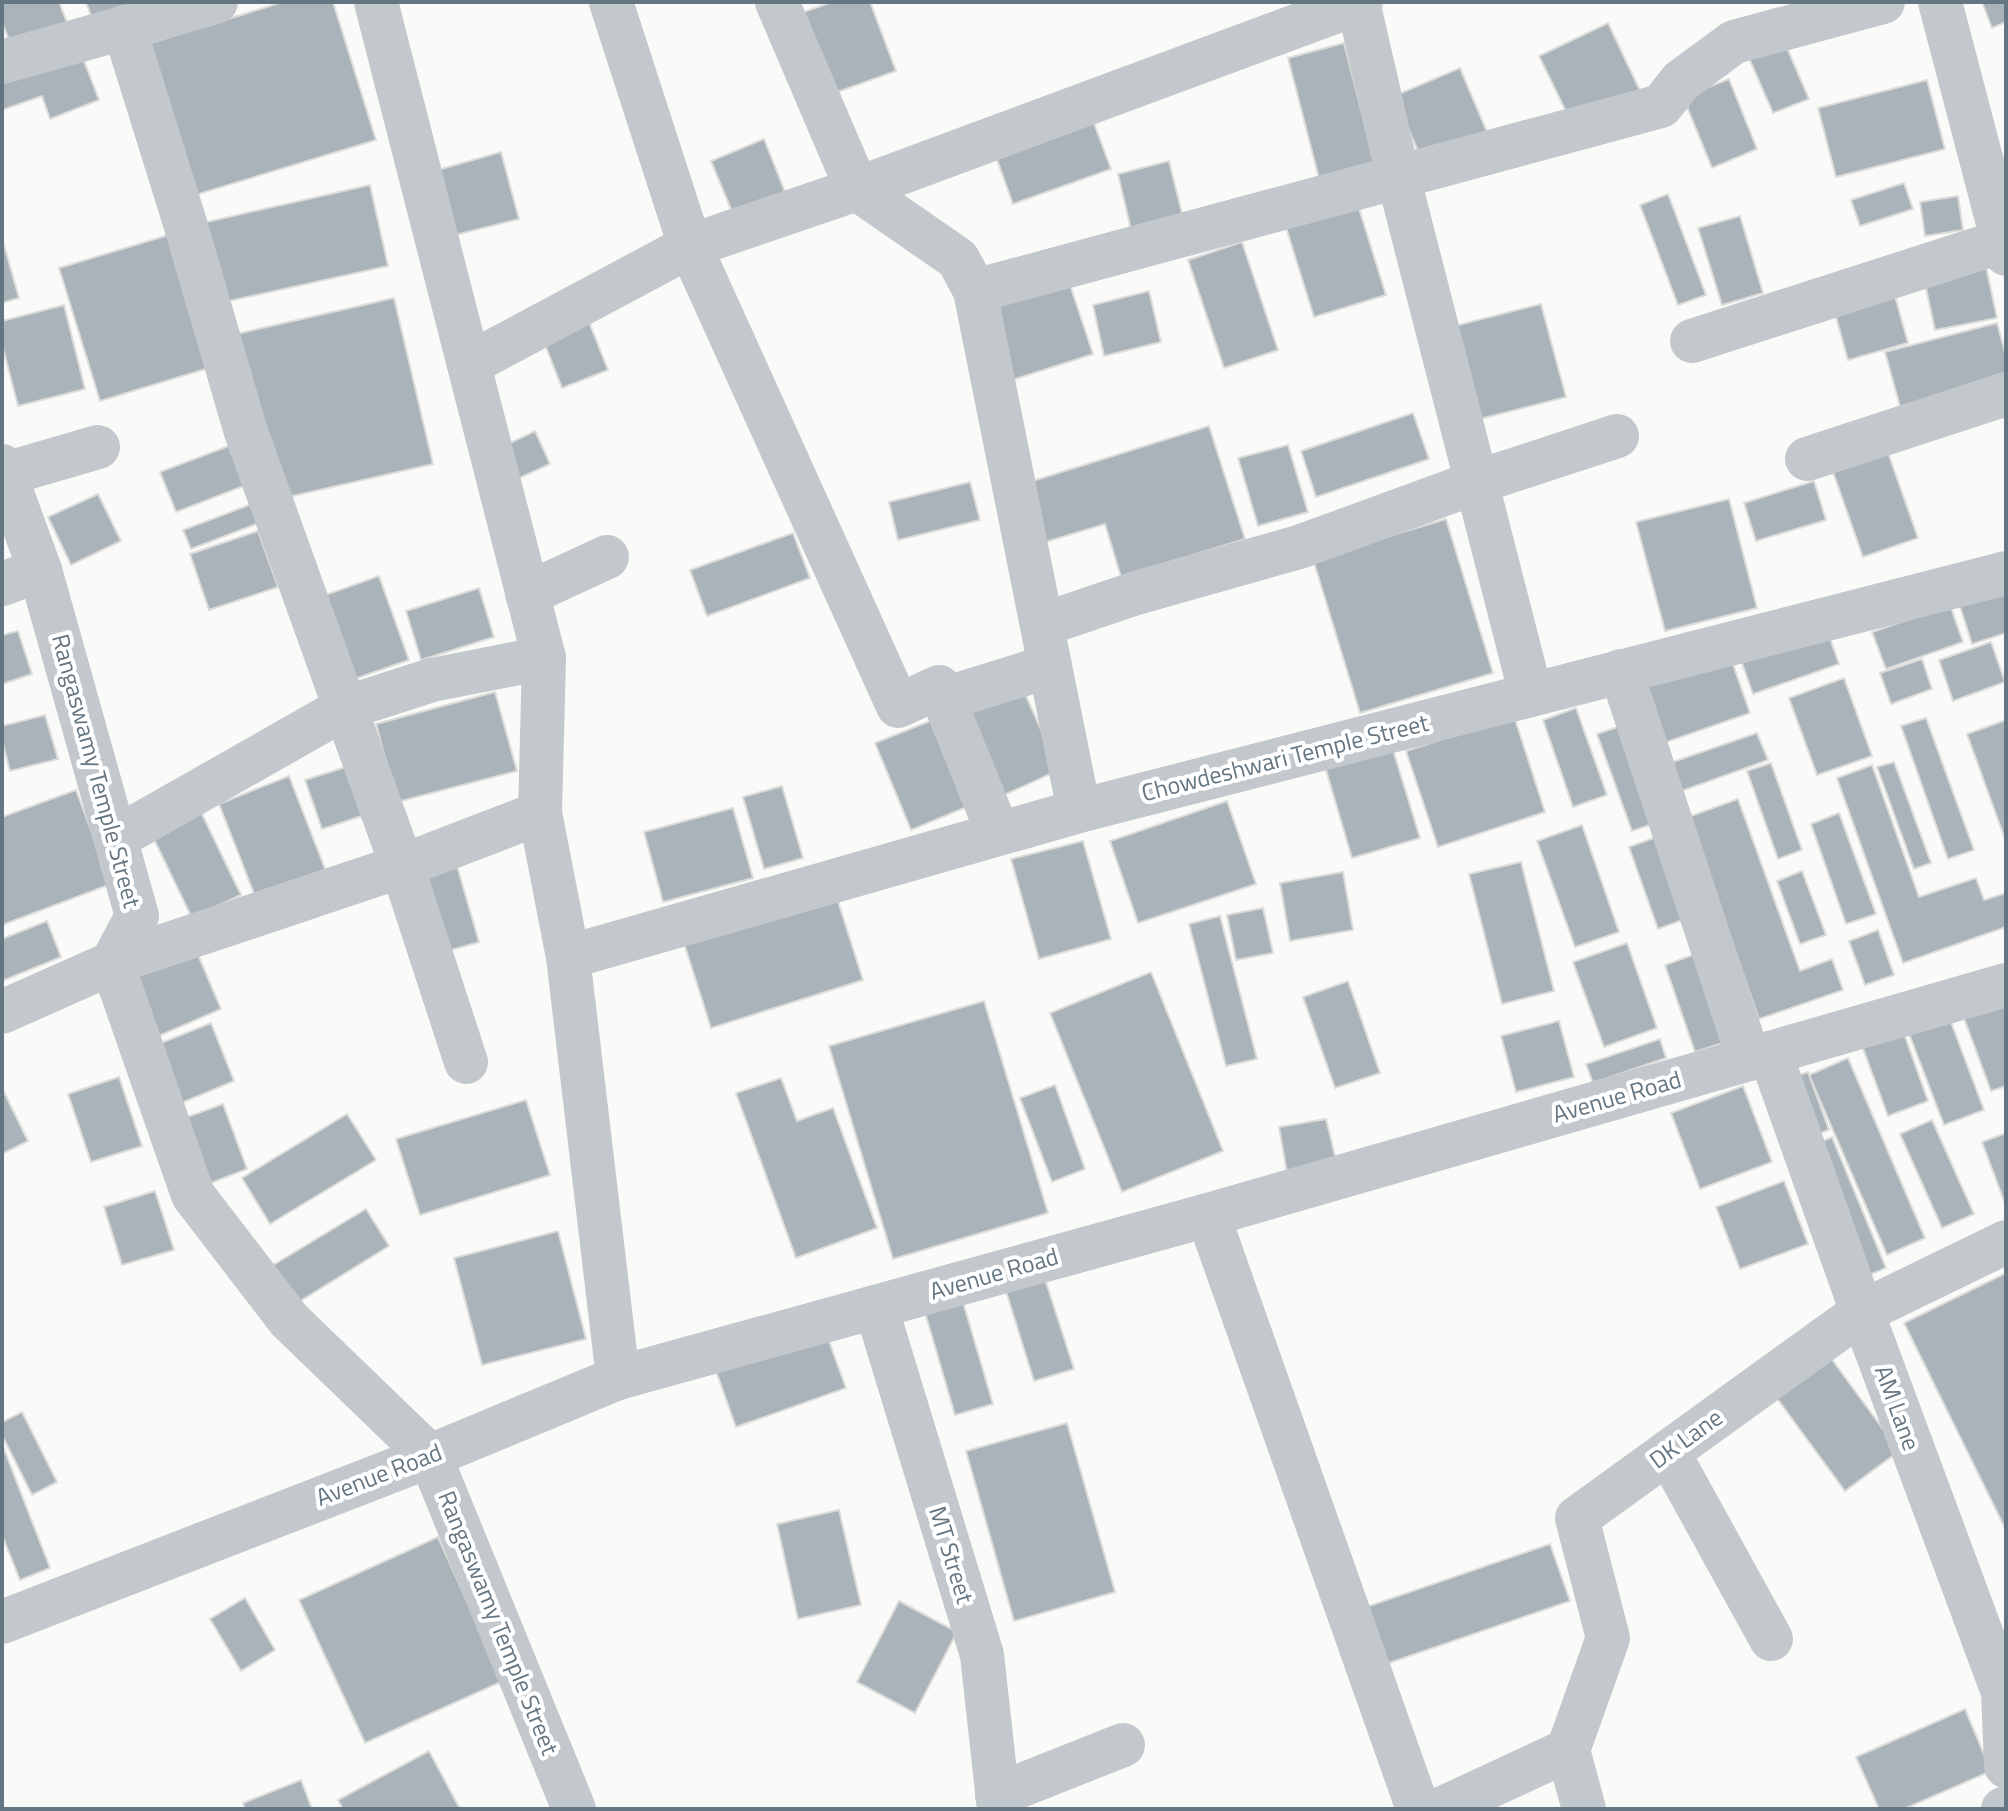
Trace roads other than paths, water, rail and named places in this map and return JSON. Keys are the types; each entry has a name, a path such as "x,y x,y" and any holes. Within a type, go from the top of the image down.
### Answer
{"street":[{"path":"2,62 95,22 216,2"},
{"path":"376,2 544,658 540,813 568,957 618,1378"},
{"path":"611,2 690,246 898,706 939,687 998,833"},
{"path":"777,2 857,189 958,259 975,291 1079,811"},
{"path":"469,364 690,246 857,189 1360,2 1398,176 1531,695"},
{"path":"975,291 1661,106 1681,81 1734,42 1883,2"},
{"path":"1692,341 2004,248 1940,2"},
{"path":"95,22 185,223 246,432 402,866 466,1062"},
{"path":"1807,459 2006,394"},
{"path":"944,699 1136,593 1299,547 1477,482 1617,436"},
{"path":"4,470 98,447"},
{"name":"Rangaswamy Temple Street","path":"4,470 21,577 116,838 137,916 112,963 193,1195 289,1320 430,1456 574,1809"},
{"path":"527,594 607,557"},
{"name":"Chowdeshwari Temple Street","path":"568,957 1079,811 2006,573"},
{"path":"116,838 345,708 432,680 544,658"},
{"name":"AM Lane","path":"1621,671 1760,1056 1862,1312 2003,1692 2006,1766"},
{"path":"2,1012 112,963 402,866 540,813"},
{"name":"Avenue Road","path":"2,1622 430,1456 618,1378 1208,1215 2006,985"},
{"path":"1208,1215 1418,1809"},
{"name":"DK Lane","path":"1568,1750 1608,1638 1577,1518 1862,1312 2006,1242"},
{"name":"MT Street","path":"876,1307 982,1655 998,1802"},
{"path":"1668,1452 1771,1639"},
{"path":"998,1802 1123,1745"},
{"path":"1441,1809 1568,1750 1584,1809"}]}
